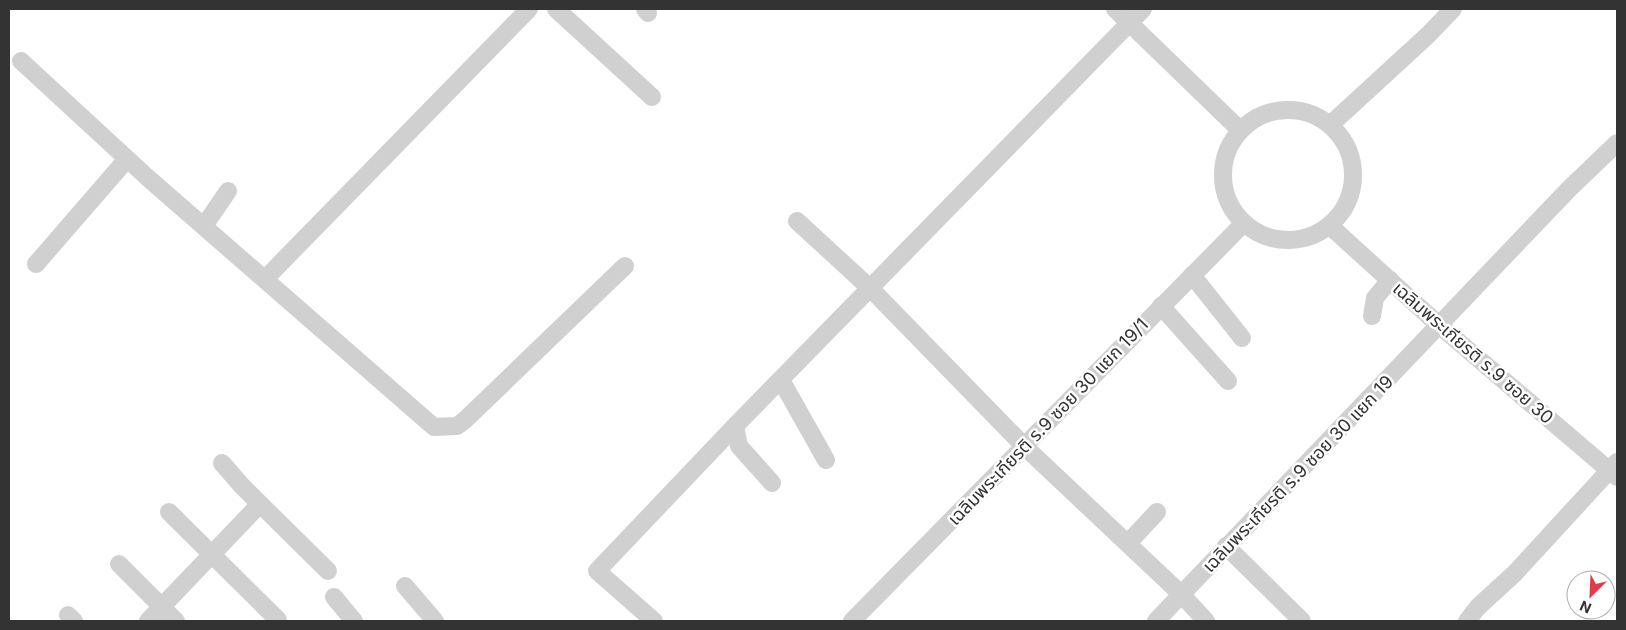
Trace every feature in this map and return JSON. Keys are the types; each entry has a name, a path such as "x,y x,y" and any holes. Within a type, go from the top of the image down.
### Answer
{"street":[{"path":"265,278 530,9"},
{"path":"556,9 652,97"},
{"path":"1115,9 1240,130"},
{"path":"654,621 597,571 735,426 1143,9"},
{"path":"1330,125 1428,35 1453,9"},
{"path":"21,61 127,159 434,427 447,428 457,426 465,420 625,266"},
{"path":"1284,110 1313,114 1330,125 1343,139 1351,156 1354,176 1351,195 1343,212 1330,226 1314,236 1296,240 1277,239 1259,234 1244,223 1231,207 1224,188 1223,167 1228,147 1240,130 1255,118 1274,111 1284,110"},
{"name":"เฉลิมพระเกียรติ ร.9 ซอย 30 แยก 19","path":"1156,621 1569,189 1617,143"},
{"path":"36,264 127,159"},
{"path":"204,226 228,191"},
{"path":"797,221 871,289 1025,447 1128,543 1206,621"},
{"name":"เฉลิมพระเกียรติ ร.9 ซอย 30 แยก 19/1","path":"852,621 1244,223"},
{"name":"เฉลิมพระเกียรติ ร.9 ซอย 30","path":"1330,226 1440,326 1615,470"},
{"path":"1192,275 1242,338"},
{"path":"1372,316 1375,298 1390,280"},
{"path":"1161,306 1228,381"},
{"path":"781,380 826,460"},
{"path":"735,426 739,446 772,482"},
{"path":"222,463 260,504 328,571"},
{"path":"1466,621 1478,606 1515,573 1615,470"},
{"path":"148,621 260,504"},
{"path":"169,512 278,620"},
{"path":"1128,543 1157,512"},
{"path":"1226,546 1302,621"},
{"path":"119,564 176,621"},
{"path":"405,586 435,621"},
{"path":"334,597 354,621"}]}
